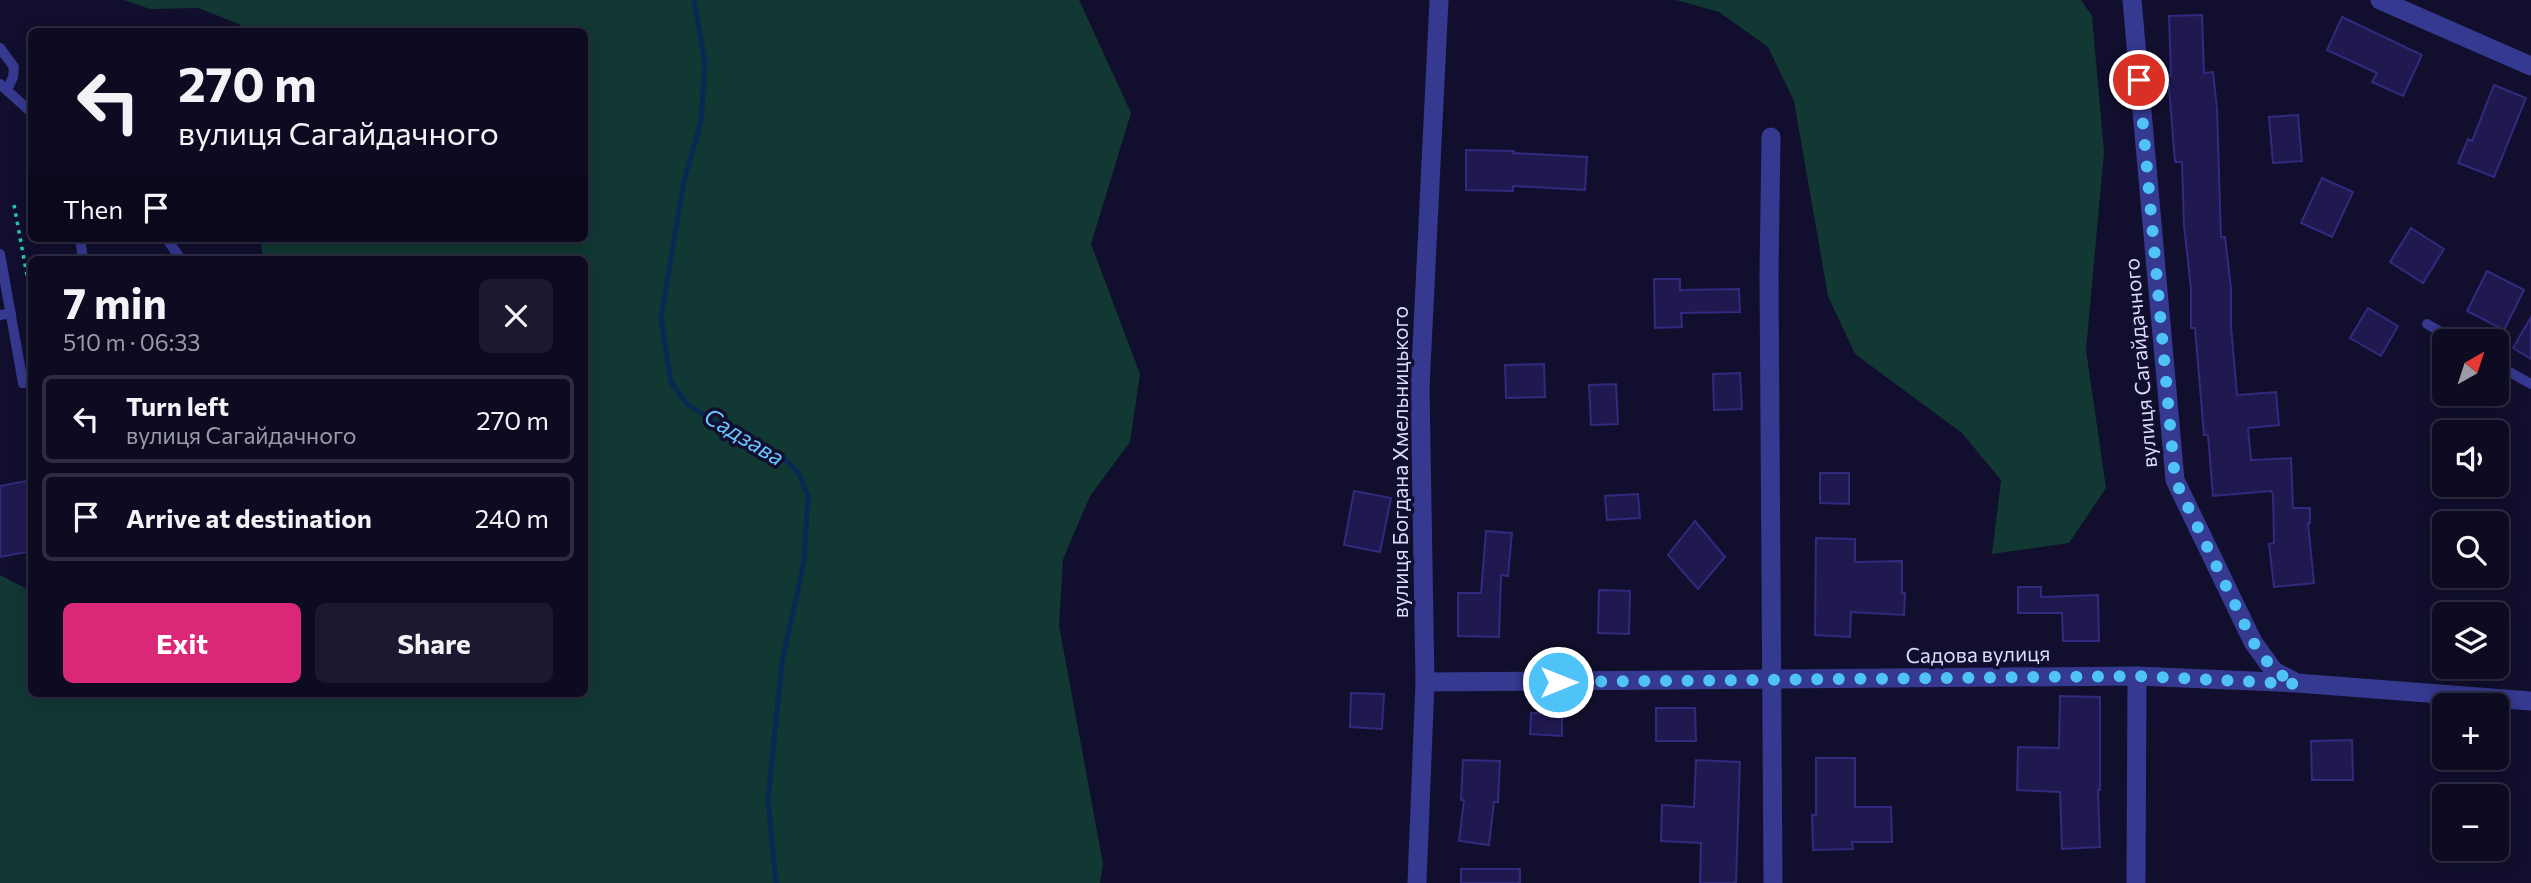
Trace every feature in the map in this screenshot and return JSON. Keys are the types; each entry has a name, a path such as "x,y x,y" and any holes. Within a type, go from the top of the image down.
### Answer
{"street":[{"name":"вулиця Богдана Хмельницького","path":"1417,883 1424,682 1420,388 1439,0"},
{"name":"вулиця Сагайдачного","path":"2132,0 2175,480 2253,642 2274,671 2297,684"},
{"path":"2380,0 2531,66"},
{"path":"1771,137 1769,275 1773,883"},
{"name":"Садова вулиця","path":"1424,682 2137,676 2297,684 2531,701"},
{"path":"2136,883 2137,676"}],"lane":[{"path":"0,48 14,67 13,77 3,87 28,109"},
{"path":"0,254 5,314 23,383 28,382"},
{"path":"2427,324 2436,329"},
{"path":"2510,372 2531,384"}],"path":[{"path":"14,205 28,281"}],"green space":[{"path":"124,0 1079,0 1131,113 1091,244 1140,374 1130,442 1090,496 1063,559 1059,625 1103,864 1100,883 0,883 0,575 28,588 28,697 588,697 588,256 263,256 261,242 588,242 588,28 245,28 198,8 150,9"},
{"path":"1676,0 2081,0 2092,16 2104,152 2086,350 2106,488 2069,543 1992,554 2001,480 1962,433 1855,354 1828,296 1794,101 1768,47 1719,12"}],"building":[{"path":"2202,15 2204,73 2213,72 2217,109 2221,237 2225,237 2231,288 2231,326 2237,395 2276,392 2279,425 2248,428 2251,460 2291,458 2293,508 2310,508 2308,523 2314,583 2274,587 2269,544 2274,543 2271,491 2213,496 2208,435 2204,435 2195,328 2191,328 2191,289 2184,225 2182,162 2175,162 2168,76 2171,76 2169,16"},
{"path":"2342,17 2422,55 2403,96 2372,82 2377,73 2327,50"},
{"path":"2494,85 2526,98 2494,177 2458,163 2468,139 2472,141"},
{"path":"2298,115 2302,161 2273,163 2269,117"},
{"path":"1466,150 1587,157 1585,190 1513,186 1513,191 1466,190"},
{"path":"2322,178 2353,192 2332,237 2301,223"},
{"path":"2411,228 2444,249 2423,283 2390,262"},
{"path":"2487,271 2524,290 2504,329 2467,311"},
{"path":"1654,279 1680,279 1680,290 1739,289 1740,312 1681,313 1682,327 1655,328"},
{"path":"2368,308 2398,326 2381,356 2350,338"},
{"path":"2531,317 2531,359 2513,348"},
{"path":"1544,364 1545,397 1506,398 1505,365"},
{"path":"1740,373 1742,409 1714,410 1713,374"},
{"path":"1616,384 1618,424 1591,425 1589,385"},
{"path":"1820,473 1849,473 1849,504 1820,503"},
{"path":"28,481 28,552 0,557 0,486"},
{"path":"1354,491 1391,498 1380,552 1344,545"},
{"path":"1638,494 1640,518 1607,520 1605,496"},
{"path":"1695,521 1725,557 1698,589 1668,555"},
{"path":"1486,531 1512,533 1508,576 1501,575 1499,637 1458,636 1458,593 1481,593"},
{"path":"1816,538 1855,539 1855,562 1902,561 1904,615 1851,612 1850,637 1815,635"},
{"path":"2018,587 2041,587 2041,597 2098,595 2099,641 2063,641 2062,613 2018,613"},
{"path":"1599,590 1630,591 1629,634 1598,633"},
{"path":"1351,693 1384,694 1382,729 1350,727"},
{"path":"2060,696 2100,697 2100,847 2062,849 2060,792 2017,790 2018,747 2059,748"},
{"path":"1656,708 1695,708 1696,741 1656,741"},
{"path":"1531,713 1562,714 1562,736 1530,734"},
{"path":"2352,740 2353,780 2312,780 2311,741"},
{"path":"1816,758 1855,758 1855,807 1891,807 1892,842 1852,842 1853,849 1813,850 1812,815 1816,815"},
{"path":"1463,760 1500,761 1498,802 1494,802 1489,845 1459,841 1464,800 1461,800"},
{"path":"1696,760 1740,762 1736,883 1700,883 1701,843 1661,841 1662,805 1694,807"},
{"path":"1461,869 1520,869 1520,883 1461,883"}],"waterway":[{"name":"Садзава","path":"694,0 705,62 701,121 684,181 661,317 671,382 686,403 719,425 762,443 780,455 798,472 808,496 804,562 782,662 768,799 776,883"}],"route":[{"path":"1558,682 2137,676 2297,684 2274,671 2253,642 2175,480 2139,80"}]}
